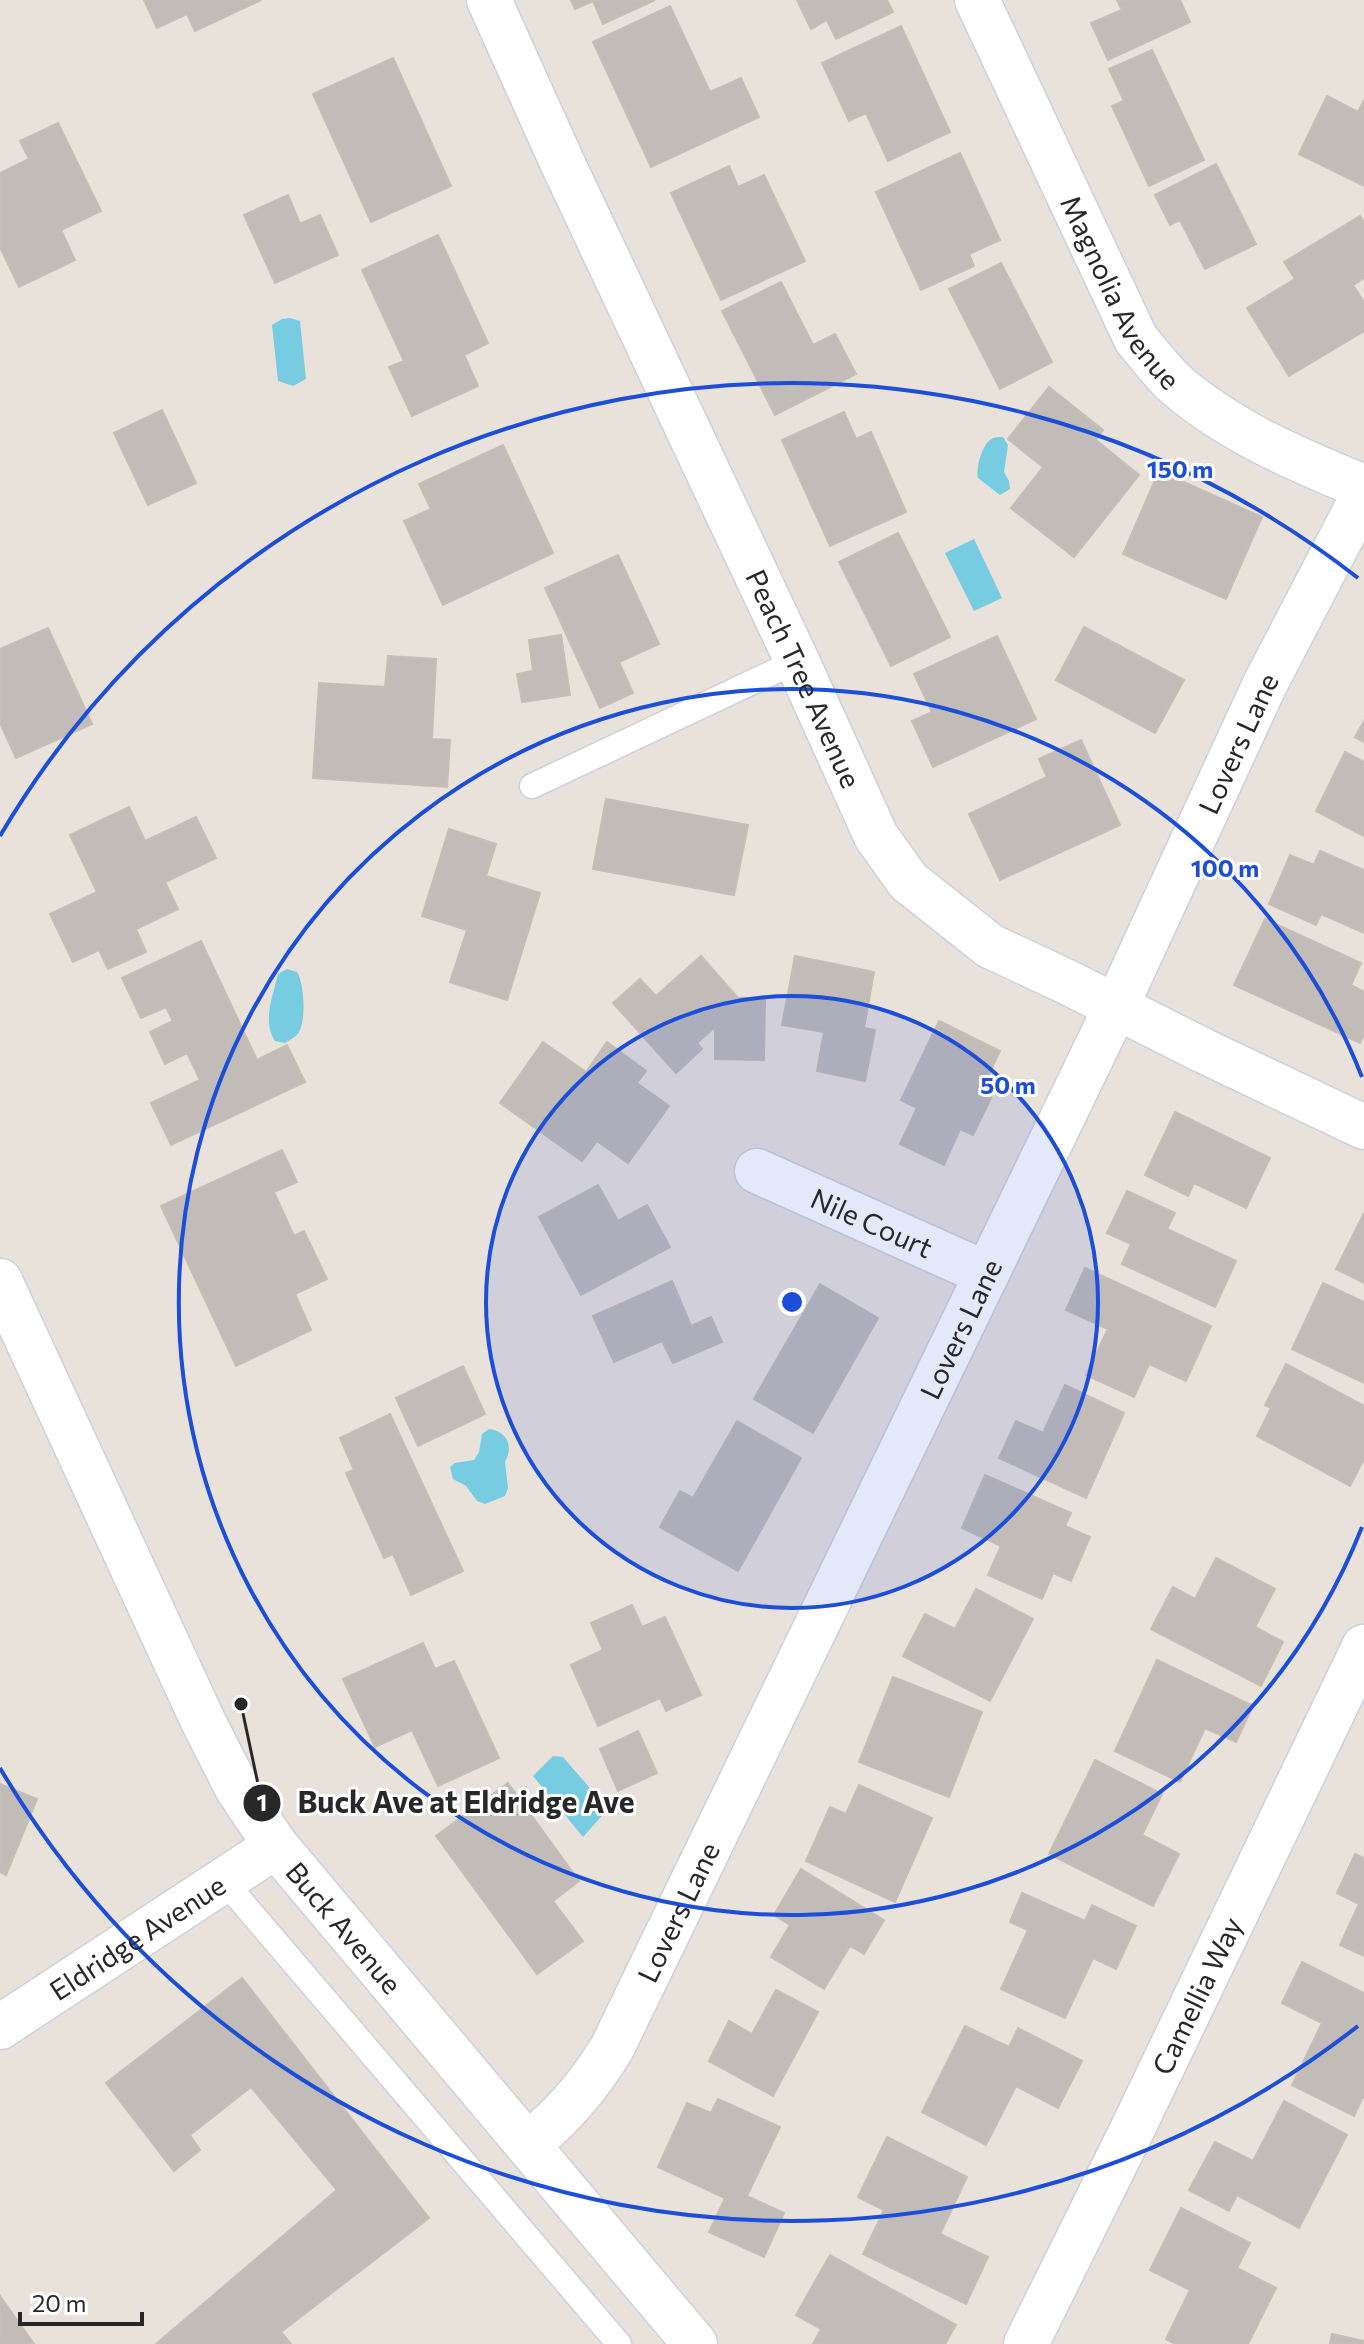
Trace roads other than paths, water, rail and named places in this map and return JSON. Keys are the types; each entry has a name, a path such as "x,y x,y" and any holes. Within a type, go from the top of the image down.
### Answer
{"street":[{"name":"Peach Tree Avenue","path":"489,0 876,836 908,881 990,946 1364,1127"},
{"name":"Magnolia Avenue","path":"977,0 1136,339 1172,380 1222,420 1364,487"},
{"name":"Lovers Lane","path":"528,2145 562,2115 592,2082 612,2048 1116,1007 1265,684 1364,494"},
{"name":"Nile Court","path":"757,1171 987,1274"},
{"name":"Buck Avenue","path":"0,1281 203,1721 237,1788 276,1846 695,2344"},
{"name":"Camellia Way","path":"1026,2344 1364,1647"},
{"name":"Eldridge Avenue","path":"0,2027 276,1846"}],"lane":[{"path":"532,786 797,661"},
{"path":"224,1881 619,2344"}],"water":[{"path":"290,318 300,321 306,379 293,386 278,381 272,325"},
{"path":"1003,437 1008,445 1004,472 1010,489 1000,495 978,478 978,469 987,443 993,438"},
{"path":"974,539 1002,598 974,611 945,553"},
{"path":"287,969 297,972 304,1009 299,1032 285,1043 275,1041 269,1017 278,974"},
{"path":"489,1429 504,1436 509,1445 505,1462 508,1488 505,1496 485,1504 477,1501 466,1486 453,1479 450,1467 455,1463 474,1460 479,1452 482,1434"},
{"path":"553,1756 563,1757 608,1809 583,1837 533,1776"}],"place":[{"name":"Buck Ave at Eldridge Ave","path":"241,1704"}]}
